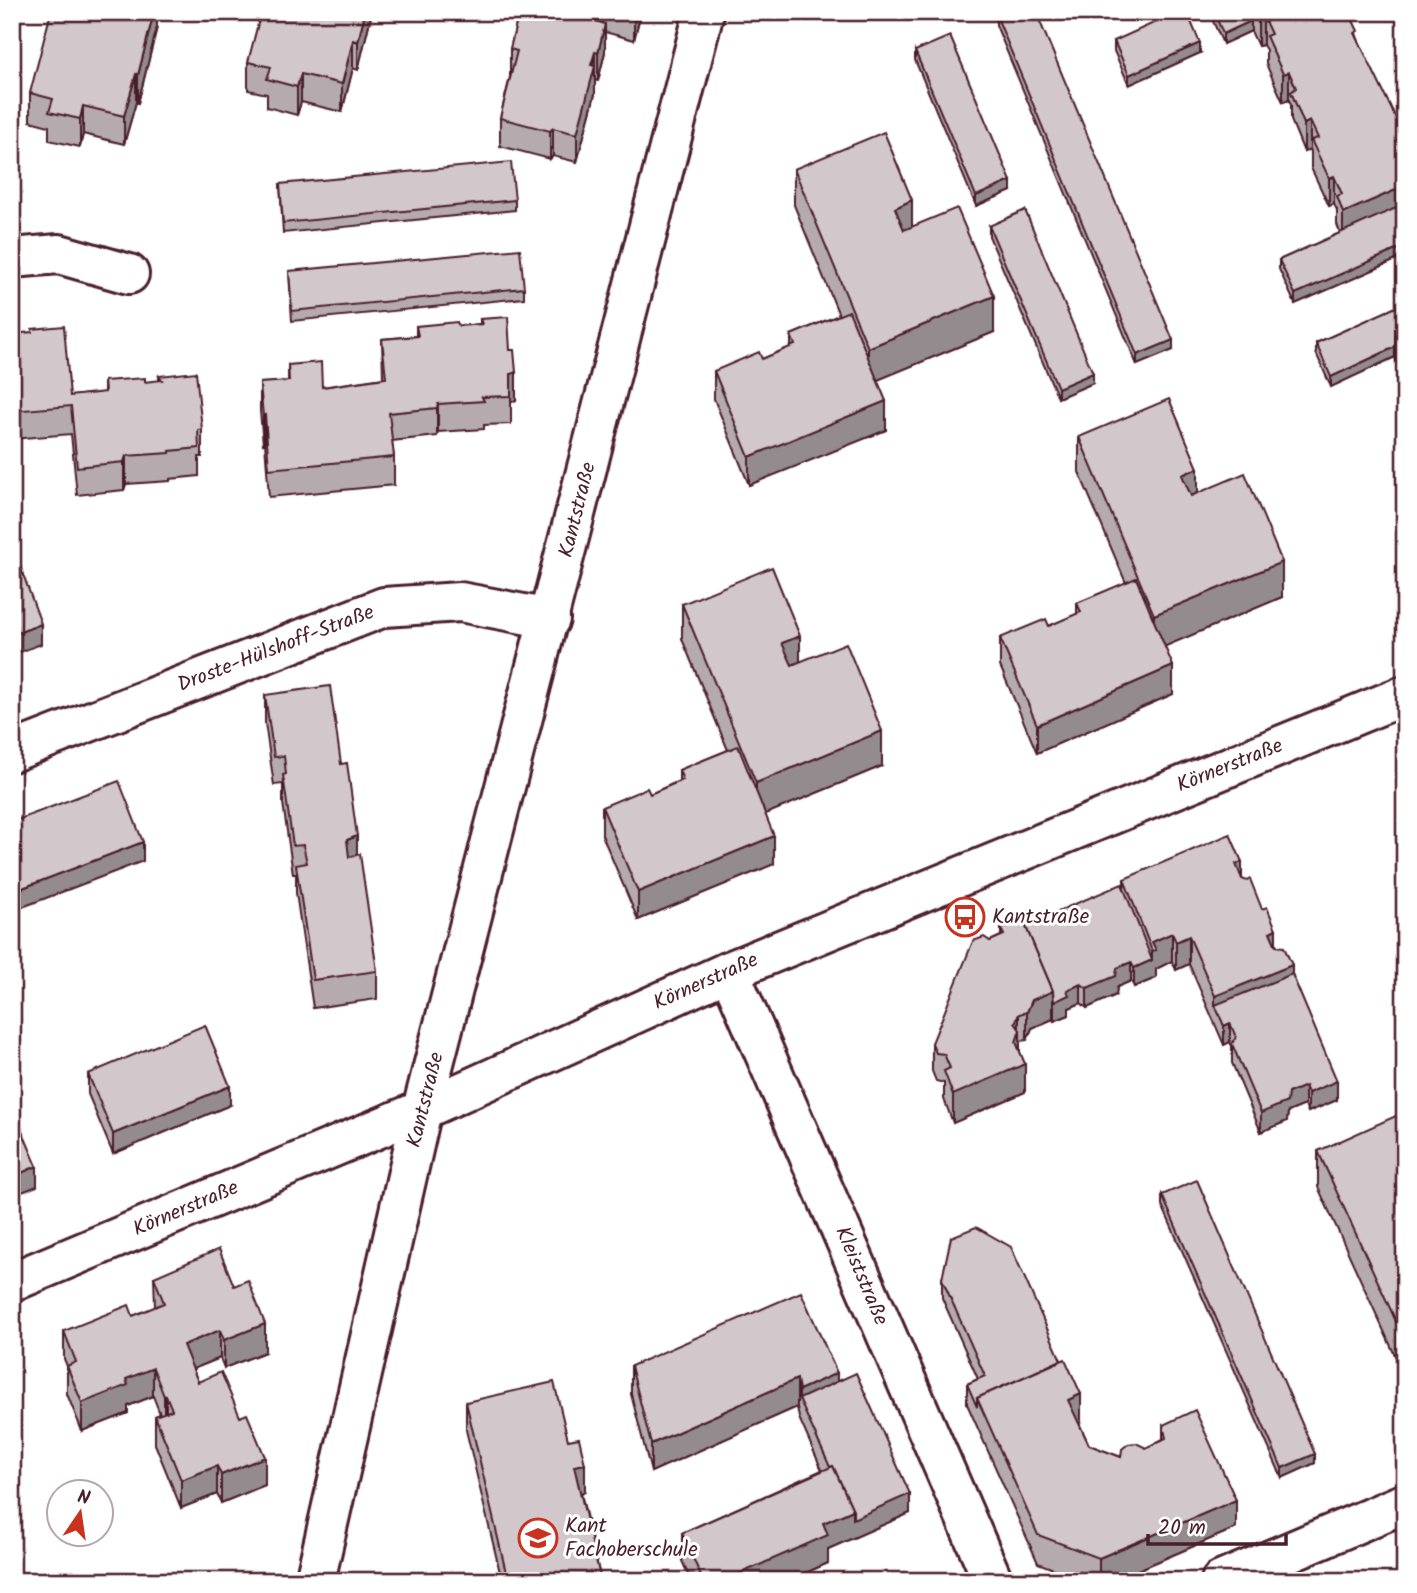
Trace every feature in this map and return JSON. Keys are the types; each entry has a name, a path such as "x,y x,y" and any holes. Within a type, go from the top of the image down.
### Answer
{"street":[{"name":"Kantstraße","path":"315,1581 422,1110 704,12"},
{"path":"12,258 59,254 129,274"},
{"name":"Droste-Hülshoff-Straße","path":"12,752 384,607 460,602 550,619"},
{"name":"Körnerstraße","path":"12,1282 422,1110 729,971 1405,695"},
{"name":"Kleiststraße","path":"729,971 993,1581"},
{"path":"1221,1581 1405,1503"}],"building":[{"path":"51,12 154,12 124,116 83,106 80,119 49,112 53,99 30,93"},
{"path":"261,12 365,12 358,42 353,40 342,84 301,74 297,87 267,79 271,67 248,62"},
{"path":"519,12 598,12 596,21 605,24 598,53 595,52 591,65 595,66 577,134 553,128 550,131 500,118 517,51 510,49"},
{"path":"1002,12 1036,12 1173,340 1137,355 996,15"},
{"path":"1178,12 1187,12 1200,43 1129,75 1114,41"},
{"path":"1214,12 1251,12 1251,21 1223,34"},
{"path":"1255,12 1349,12 1358,31 1355,33 1404,135 1401,136 1405,144 1405,186 1343,213 1337,196 1342,194 1334,176 1329,178 1311,140 1318,138 1310,121 1304,124 1291,92 1296,88 1289,72 1283,74 1266,36 1271,34 1263,17 1258,18"},
{"path":"950,36 1011,181 976,196 915,51"},
{"path":"884,132 912,200 895,208 904,230 957,208 994,296 868,348 794,169"},
{"path":"511,162 515,200 283,223 280,184"},
{"path":"1405,204 1405,246 1295,294 1279,260"},
{"path":"1025,210 1093,373 1058,388 989,226"},
{"path":"520,249 524,288 292,311 289,271"},
{"path":"1405,303 1405,324 1395,329 1395,347 1331,377 1316,343"},
{"path":"849,311 886,401 749,457 714,371 759,352 762,359 795,345 791,335"},
{"path":"508,317 510,350 514,350 516,372 511,374 511,396 482,397 484,401 438,404 437,408 389,413 394,457 269,469 260,383 289,381 288,365 321,362 322,387 386,378 382,339 418,336 416,326 457,322 459,326 482,324 480,319"},
{"path":"1405,324 1405,345 1402,346 1395,329"},
{"path":"64,326 70,396 105,392 104,381 145,378 145,382 162,380 159,376 196,372 202,429 198,430 199,448 126,456 124,462 77,467 71,406 12,411 12,334"},
{"path":"1169,399 1198,468 1182,475 1191,496 1245,473 1282,562 1154,615 1079,437"},
{"path":"19,563 41,624 12,635 12,566"},
{"path":"772,567 800,636 782,643 792,665 846,643 882,731 756,783 682,604"},
{"path":"1136,578 1173,666 1037,725 1000,638 1046,619 1049,626 1081,612 1077,603"},
{"path":"330,686 341,764 347,763 357,836 347,840 349,857 360,854 377,971 313,980 296,865 307,863 303,845 293,846 283,775 286,774 284,756 274,757 265,695"},
{"path":"738,746 774,836 638,892 602,807 647,788 650,794 683,780 679,770"},
{"path":"119,781 143,842 12,892 12,822"},
{"path":"1230,834 1242,862 1236,864 1242,879 1250,879 1262,909 1267,907 1276,929 1270,932 1276,946 1284,947 1292,965 1215,996 1189,936 1176,942 1172,933 1152,942 1156,950 1152,951 1124,879"},
{"path":"1122,884 1152,960 1134,968 1131,962 1117,968 1116,976 1087,988 1081,984 1067,990 1069,995 1054,1002 1053,991 1025,925"},
{"path":"1023,920 1053,991 1032,1000 1027,1012 1019,1014 1015,1023 1020,1030 1016,1042 1025,1064 953,1095 944,1071 950,1068 944,1054 936,1053 932,1043 973,941 984,937 990,941 1004,935 1001,929"},
{"path":"1292,974 1337,1081 1308,1093 1305,1086 1288,1093 1287,1102 1261,1113 1232,1044 1236,1037 1230,1023 1224,1026 1215,1005"},
{"path":"205,1025 230,1086 113,1134 88,1074"},
{"path":"12,1107 37,1166 12,1177"},
{"path":"1398,1115 1405,1131 1405,1341 1318,1151"},
{"path":"1197,1180 1315,1454 1282,1468 1162,1195"},
{"path":"976,1227 1011,1247 1061,1360 977,1398 977,1407 967,1384 985,1376 942,1279 951,1237"},
{"path":"219,1249 234,1286 248,1280 265,1324 224,1340 220,1330 183,1345 198,1382 221,1372 240,1417 247,1414 265,1457 221,1475 217,1466 181,1480 155,1416 172,1410 153,1368 126,1379 128,1385 82,1403 67,1366 76,1362 64,1331 129,1305 133,1316 164,1303 154,1277"},
{"path":"801,1292 837,1373 799,1390 797,1379 651,1444 631,1366"},
{"path":"1065,1359 1081,1394 1068,1400 1089,1445 1121,1457 1122,1449 1128,1444 1136,1443 1146,1448 1166,1438 1163,1425 1195,1410 1236,1500 1099,1558 1038,1535 977,1398"},
{"path":"856,1373 910,1494 853,1519 853,1510 799,1399"},
{"name":"Kant Fachoberschule","path":"554,1382 568,1440 579,1438 585,1464 574,1466 601,1581 508,1581 466,1402"},
{"path":"833,1466 853,1510 823,1523 828,1535 723,1581 703,1581 682,1533"}],"place":[{"name":"Kantstraße","path":"965,917"},
{"name":"Kant Fachoberschule","path":"538,1538"}]}
